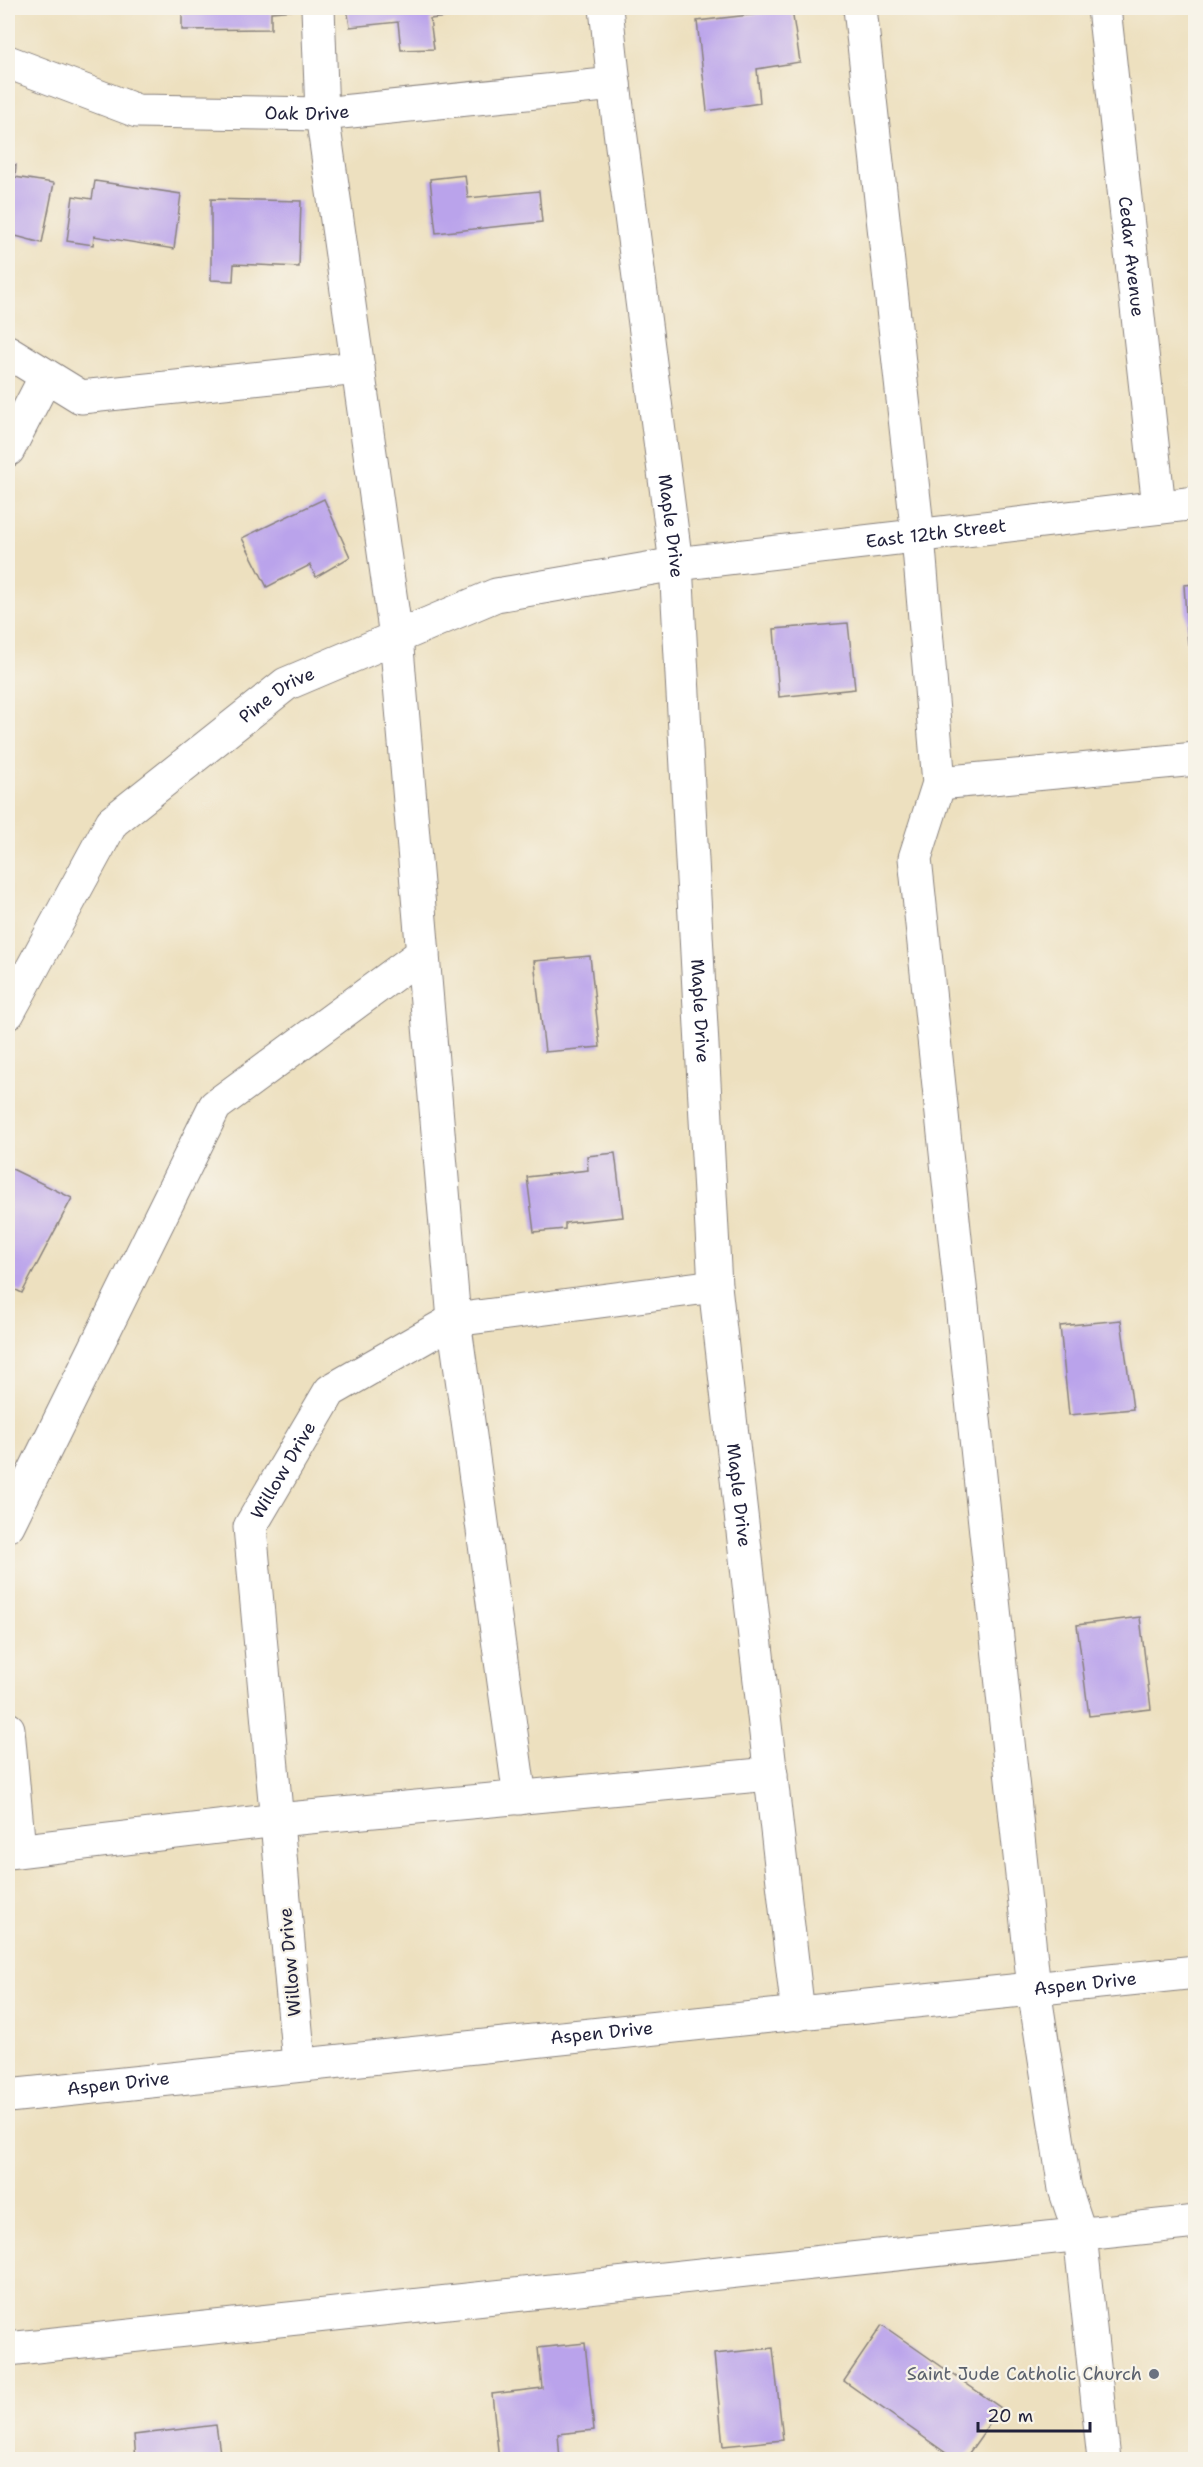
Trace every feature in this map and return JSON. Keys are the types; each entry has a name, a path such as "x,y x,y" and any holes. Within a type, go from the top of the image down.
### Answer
{"street":[{"path":"318,8 322,114 396,637 454,1320 520,1798"},
{"name":"Maple Drive","path":"606,8 676,564 715,1286 798,2014"},
{"path":"860,8 918,536 939,783 915,858 1034,1989 1065,2189 1080,2234 1104,2460"},
{"name":"Cedar Avenue","path":"1104,8 1159,507"},
{"name":"Oak Drive","path":"8,62 137,111 322,114 614,84"},
{"path":"8,352 81,397 358,368"},
{"path":"8,450 46,376"},
{"name":"East 12th Street","path":"676,564 1196,503"},
{"name":"Pine Drive","path":"8,1013 112,822 286,684 496,595 676,564"},
{"path":"939,783 1196,759"},
{"path":"8,1525 215,1106 423,953"},
{"name":"Willow Drive","path":"299,2063 250,1527 330,1391 454,1320 715,1286"},
{"path":"8,1729 13,1851 277,1820 771,1774"},
{"name":"Aspen Drive","path":"8,2096 299,2063 1196,1972"},
{"path":"8,2349 1196,2222"}],"building":[{"path":"182,8 295,8 296,10 271,12 271,29 182,30"},
{"path":"347,8 514,9 430,19 434,49 401,50 398,22 350,27"},
{"path":"792,10 800,62 757,69 760,103 707,111 697,21"},
{"path":"8,164 16,165 15,177 54,183 42,243 8,234"},
{"path":"465,175 468,198 539,191 542,222 436,233 430,179"},
{"path":"95,181 181,194 174,249 94,236 93,245 67,241 73,196 92,199"},
{"path":"211,199 301,201 299,267 234,264 233,281 211,280"},
{"path":"324,499 350,557 316,577 310,565 267,587 242,538"},
{"path":"1196,584 1196,644 1188,645 1184,585"},
{"path":"848,623 855,689 779,697 774,629"},
{"path":"590,956 600,1047 545,1052 534,961"},
{"path":"615,1153 623,1217 565,1223 565,1229 534,1232 527,1177 588,1170 587,1156"},
{"path":"8,1167 72,1198 22,1293 8,1286"},
{"path":"1121,1320 1133,1409 1069,1415 1060,1326"},
{"path":"1140,1617 1151,1709 1089,1716 1077,1625"},
{"path":"882,2325 1001,2408 964,2460 956,2460 844,2381"},
{"path":"585,2343 594,2430 558,2434 560,2460 499,2460 492,2394 542,2388 538,2348"},
{"path":"773,2348 783,2440 723,2446 714,2354"},
{"path":"216,2425 221,2460 136,2460 134,2435"}],"place":[{"name":"Saint Jude Catholic Church","path":"1154,2374"}]}
